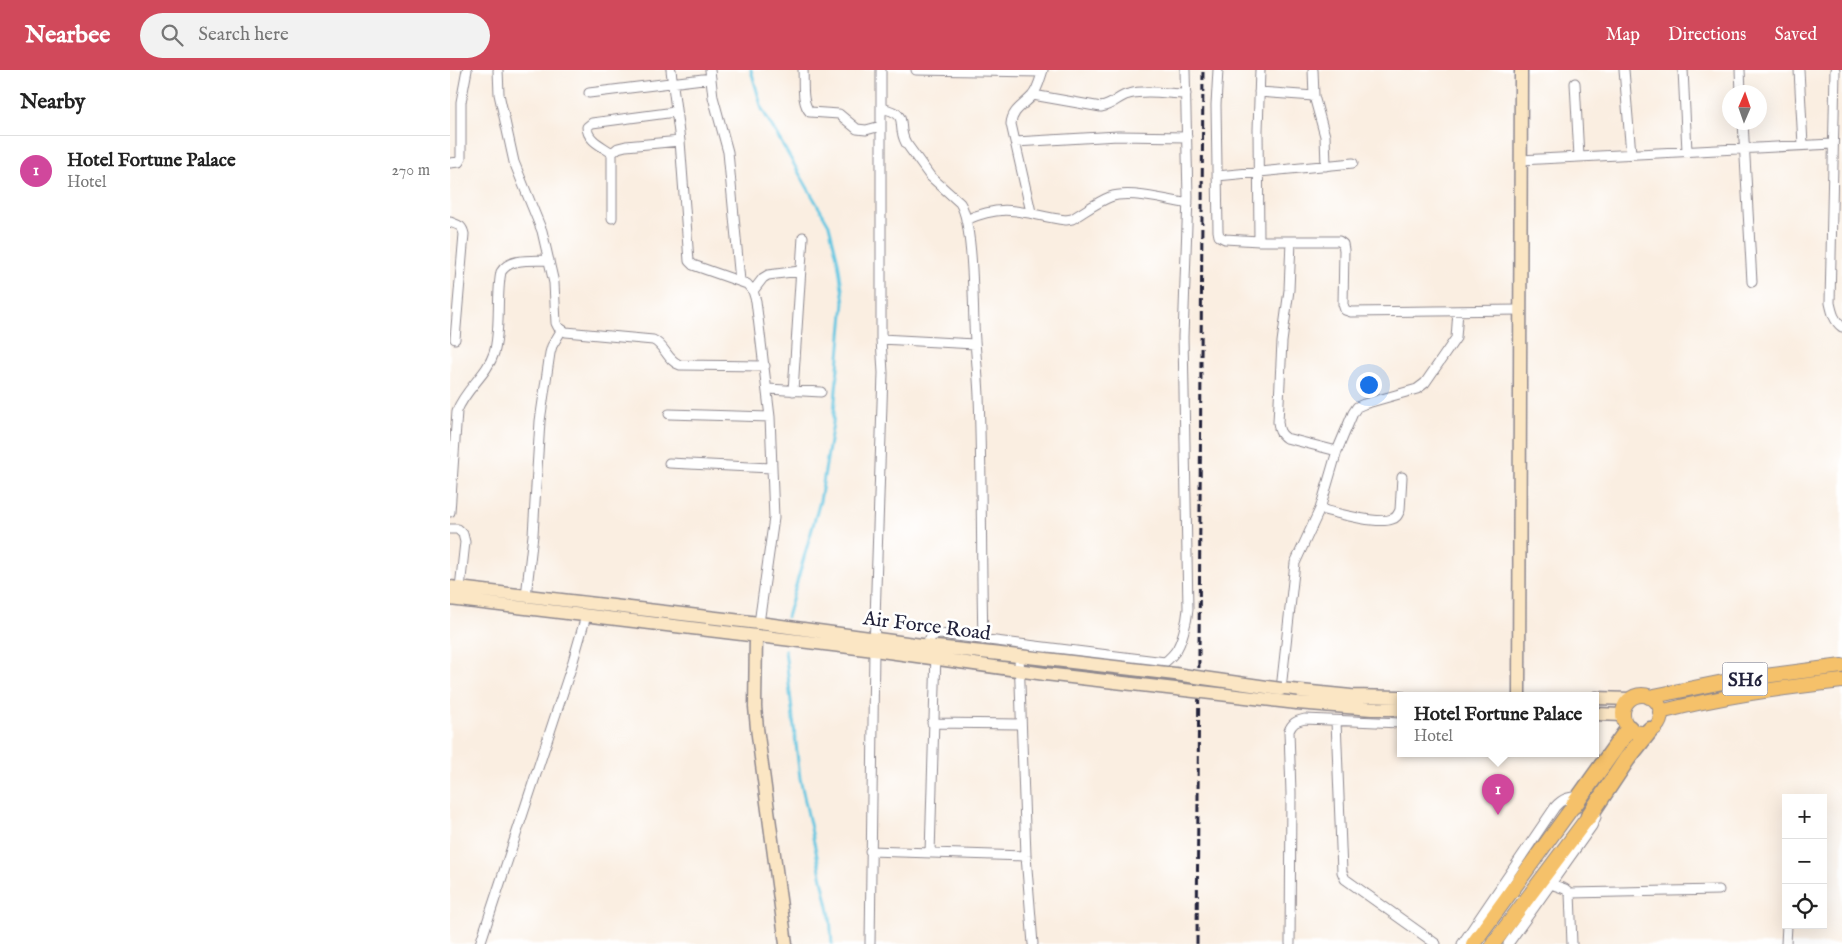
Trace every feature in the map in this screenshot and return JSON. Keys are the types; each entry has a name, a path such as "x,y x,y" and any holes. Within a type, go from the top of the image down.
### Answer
{"highway":[{"path":"1577,800 1626,722"},
{"path":"1592,810 1627,759 1650,730"}],"main road":[{"name":"SH6","path":"1630,699 1640,695 1649,697 1733,680 1842,666"},
{"name":"SH6","path":"1660,712 1708,699 1762,690 1842,681"},
{"path":"1630,699 1624,708 1626,722 1636,732 1644,732 1656,726 1660,719 1658,705 1649,697"},
{"path":"1473,944 1577,800"},
{"path":"1493,944 1592,810"}],"street":[{"path":"450,163 459,162 462,158 461,102 467,70"},
{"path":"498,70 499,94 514,162 540,223 549,260 556,322 561,331"},
{"path":"671,70 680,141 689,261 693,265 740,281 753,291 766,366 770,416 774,529 758,630 755,707 786,944"},
{"path":"803,70 804,102 810,112 839,114 857,129 866,130 881,126"},
{"path":"870,944 870,851 883,373 881,338 881,70"},
{"path":"916,70 1042,71 1033,95 1011,118 1031,212"},
{"path":"1153,672 1177,649 1187,619 1188,609 1183,337 1188,204 1185,70"},
{"path":"1218,70 1216,105 1219,236 1225,239 1259,241 1339,241 1343,244 1344,250 1342,297 1345,310 1351,312 1520,310"},
{"path":"1259,241 1260,70"},
{"path":"1313,70 1314,96 1324,128 1326,166"},
{"path":"1519,692 1520,70"},
{"path":"1624,70 1631,154"},
{"path":"1683,70 1687,151"},
{"path":"1740,70 1741,85"},
{"path":"1799,70 1803,145"},
{"path":"1837,71 1833,144 1830,303 1837,324 1842,327"},
{"path":"589,92 672,84 710,74 728,152 740,281"},
{"path":"1575,83 1579,157"},
{"path":"1033,95 1101,107 1109,106 1127,94 1136,92 1186,94"},
{"path":"1259,92 1314,96"},
{"path":"881,108 895,111 900,116 903,139 930,176 960,204 966,220 972,274 979,396 983,640"},
{"path":"612,153 591,138 587,132 587,126 592,123 676,112"},
{"path":"1744,130 1752,282"},
{"path":"1015,142 1118,136 1187,137"},
{"path":"612,153 618,148 626,146 680,141"},
{"path":"1520,160 1833,144"},
{"path":"612,153 612,218"},
{"path":"1217,176 1353,163"},
{"path":"966,220 984,212 998,210 1031,212 1066,220 1072,219 1116,196 1147,197 1188,204"},
{"path":"450,222 460,225 464,234 455,339"},
{"path":"792,390 803,237"},
{"path":"1291,241 1290,290 1282,342 1279,429 1286,438 1337,451"},
{"path":"450,512 453,424 460,404 485,371 494,353 501,272 510,262 549,260"},
{"path":"753,291 763,278 768,275 800,270"},
{"path":"1281,689 1295,563 1320,509 1337,451 1356,407 1417,389 1430,378 1456,338 1458,311"},
{"path":"561,331 653,340 658,342 671,360 680,364 766,366"},
{"path":"526,596 534,534 541,410 550,353 561,331"},
{"path":"881,338 975,344"},
{"path":"768,389 821,392"},
{"path":"669,414 770,416"},
{"path":"669,463 772,468"},
{"path":"1320,509 1357,517 1393,519 1400,510 1402,477"},
{"path":"450,529 458,529 464,534 465,542 455,587"},
{"name":"Air Force Road","path":"455,587 758,630 875,644 932,650 1019,655 1281,689 1351,696 1397,698"},
{"name":"Air Force Road","path":"450,599 586,616 758,630"},
{"path":"480,944 571,668 586,616"},
{"path":"930,853 932,636 940,634 1165,662"},
{"name":"Air Force Road","path":"932,650 1020,671 1297,703 1397,709"},
{"path":"1019,655 1026,856 1033,944"},
{"path":"1599,698 1630,699"},
{"path":"1599,715 1626,722"},
{"path":"1290,944 1291,793 1289,731 1292,724 1305,719 1397,723"},
{"path":"1336,721 1342,872 1345,879 1436,944"},
{"path":"932,722 1021,724"},
{"path":"1462,944 1555,807 1567,797 1577,800"},
{"path":"1508,944 1592,826 1596,818 1592,810"},
{"path":"870,851 1026,856"},
{"path":"1551,884 1570,893 1719,890"},
{"path":"1570,893 1572,944"},
{"path":"1786,944 1787,929"}],"waterway":[{"path":"751,70 762,109 829,225 838,261 844,302 833,423 820,501 787,617"},
{"path":"785,650 800,778 830,916 832,944"}],"railway":[{"path":"1197,944 1203,70"}],"place":[{"name":"Hotel Fortune Palace","path":"1498,815"}]}
